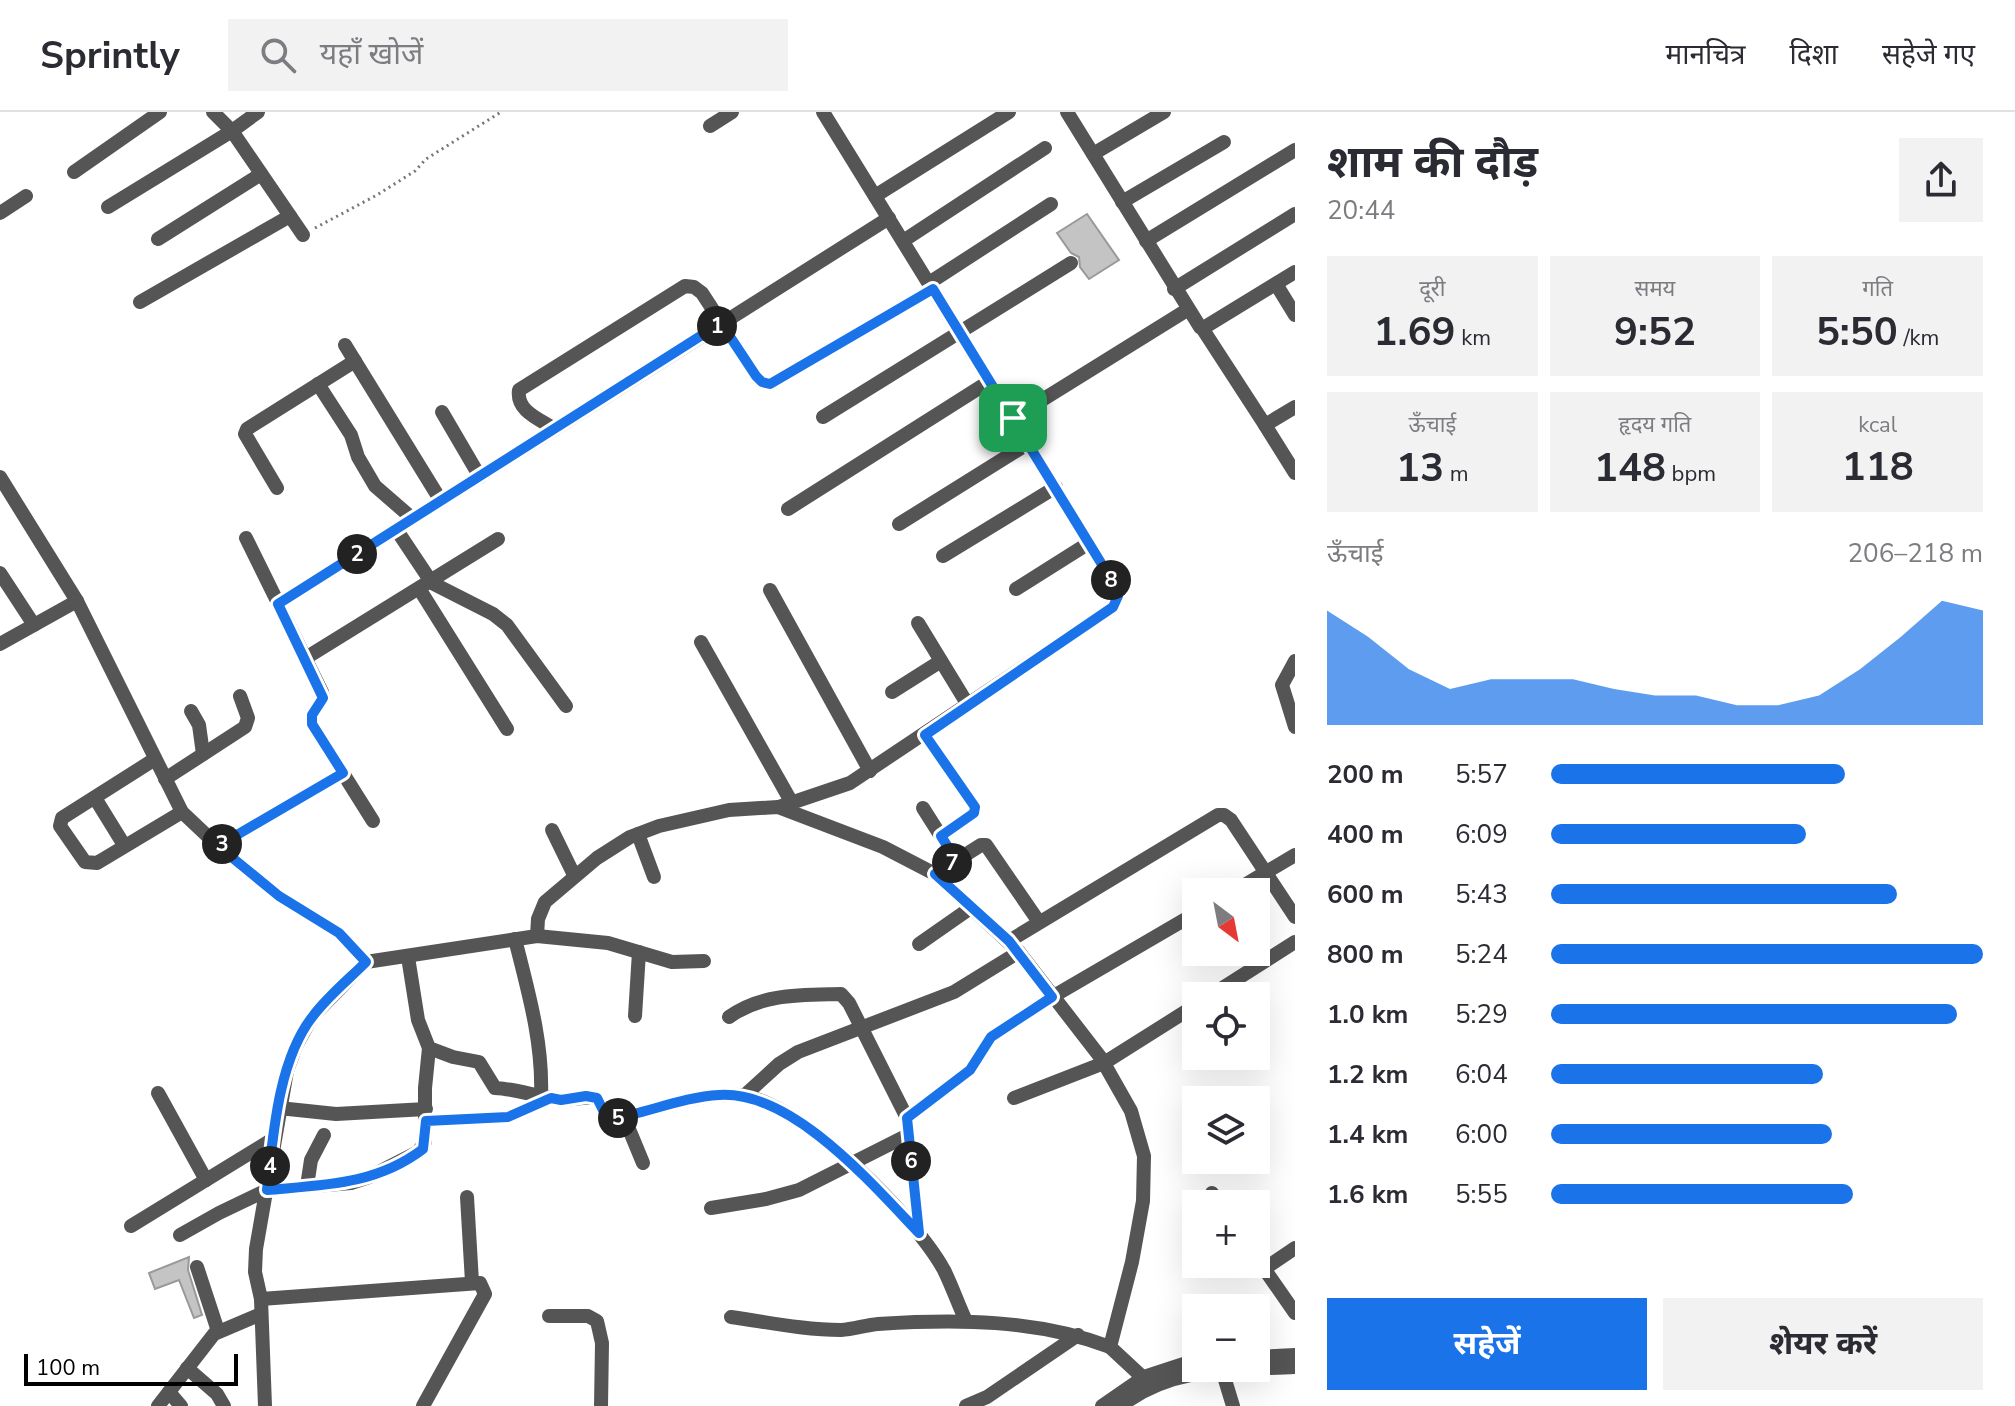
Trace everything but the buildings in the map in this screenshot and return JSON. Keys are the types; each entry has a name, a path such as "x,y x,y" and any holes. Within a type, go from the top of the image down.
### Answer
{"street":[{"path":"74,172 160,112"},
{"path":"213,112 232,131 303,235"},
{"path":"108,207 258,112"},
{"path":"710,126 732,112"},
{"path":"537,936 538,919 545,902 597,858 638,834 705,814 785,805 834,790 925,735 1117,602 1117,589 1056,487 823,112"},
{"path":"875,196 1009,112"},
{"path":"1067,112 1187,310 1202,328 1295,473"},
{"path":"1093,154 1164,112"},
{"path":"1122,202 1224,142"},
{"path":"903,241 1045,148"},
{"path":"1146,241 1295,150"},
{"path":"158,239 261,174"},
{"path":"0,213 26,196"},
{"path":"555,429 522,408 518,400 519,390 685,286 694,287 702,293 756,376 770,384 931,286 1051,204"},
{"path":"1174,289 1295,214"},
{"path":"140,302 290,216"},
{"path":"278,604 889,218"},
{"path":"823,417 1071,263"},
{"path":"1202,328 1295,272"},
{"path":"1276,284 1295,315"},
{"path":"1013,418 1187,310"},
{"path":"345,345 441,501"},
{"path":"277,488 245,434 247,429 355,361"},
{"path":"788,509 990,381"},
{"path":"318,384 351,435 358,457 375,486 413,519"},
{"path":"1265,425 1295,407"},
{"path":"442,412 480,477"},
{"path":"899,524 1029,443"},
{"path":"0,477 77,601 182,812 279,896 339,933 366,962"},
{"path":"943,556 1056,487"},
{"path":"396,529 507,729"},
{"path":"246,538 323,698 310,720 373,821"},
{"path":"304,659 498,539"},
{"path":"1016,589 1089,543"},
{"path":"0,573 34,625"},
{"path":"426,586 493,614 507,625 566,706"},
{"path":"770,590 870,771"},
{"path":"0,644 77,601"},
{"path":"918,623 968,705"},
{"path":"701,642 785,805 883,847 935,874 1014,947 1104,1063 1131,1111 1144,1156 1143,1201 1110,1347"},
{"path":"892,692 941,661"},
{"path":"1295,661 1282,685 1295,727"},
{"path":"165,779 245,727 248,718 240,696"},
{"path":"191,711 199,725 203,754"},
{"path":"925,735 975,807 974,813 941,836"},
{"path":"155,759 62,818 60,826 87,863 97,863 182,812"},
{"path":"218,846 343,773"},
{"path":"95,798 124,845"},
{"path":"923,808 956,860"},
{"path":"744,1096 789,1057 954,992 1014,947 1039,922 1218,815 1231,820 1295,917"},
{"path":"552,830 574,875"},
{"path":"638,834 654,877"},
{"path":"935,874 981,845 986,845 1039,922"},
{"path":"1257,878 1295,855"},
{"path":"919,944 972,907"},
{"path":"907,1118 970,1070 991,1037 1052,997 1182,921"},
{"path":"265,1406 256,1249 287,1071 312,1017 366,962 537,936 608,943 672,962 704,961"},
{"path":"515,939 537,1031 546,1096"},
{"path":"1232,982 1295,942"},
{"path":"635,1016 639,952"},
{"path":"180,1235 267,1190 361,1180 418,1152 425,1142 429,1048 418,1020 408,957"},
{"path":"729,1017 770,999 791,994 841,994 849,1003 907,1118 919,1233"},
{"path":"1014,1098 1104,1063 1182,1014"},
{"path":"429,1048 479,1062 495,1088 517,1089 561,1100 586,1096 597,1098 606,1116 611,1119 718,1095 744,1096 773,1106 851,1162 919,1233 943,1270 966,1321"},
{"path":"158,1093 206,1180"},
{"path":"279,1108 336,1114 508,1117 546,1096"},
{"path":"624,1117 643,1163"},
{"path":"307,1186 311,1160 324,1135"},
{"path":"711,1208 785,1195 908,1135"},
{"path":"131,1226 273,1139"},
{"path":"467,1197 472,1282"},
{"path":"1270,1259 1295,1248"},
{"path":"197,1267 218,1331"},
{"path":"1270,1277 1295,1313"},
{"path":"158,1406 218,1331 261,1306 480,1283 485,1294 423,1406"},
{"path":"549,1316 588,1316 597,1321 602,1343 601,1406"},
{"path":"731,1317 844,1330 874,1325 966,1321 1029,1327 1078,1335 1110,1347 1148,1382"},
{"path":"966,1406 987,1397 1078,1335"},
{"path":"1270,1356 1295,1355"},
{"path":"1102,1406 1182,1366"},
{"path":"1270,1368 1295,1367"},
{"path":"187,1368 217,1394 224,1406"},
{"path":"1121,1406 1148,1382 1182,1375"},
{"path":"1226,1382 1233,1406"},
{"path":"169,1392 181,1406"}],"path":[{"path":"303,235 377,195 415,171 426,159 501,112"}],"route":[{"path":"933,289 1013,418 1117,589 1118,596 1113,607 925,735 975,807 969,818 941,836 956,860 935,874 1009,941 1052,997 991,1037 964,1076 907,1118 919,1233 851,1162 790,1116 757,1099 744,1096 718,1095 611,1119 606,1116 597,1098 551,1098 508,1117 426,1121 423,1149 369,1177 351,1183 267,1190 279,1108 296,1046 312,1017 366,962 343,936 279,896 218,846 343,773 310,720 321,703 322,692 278,604 721,323 756,376 770,384 933,289"}]}
